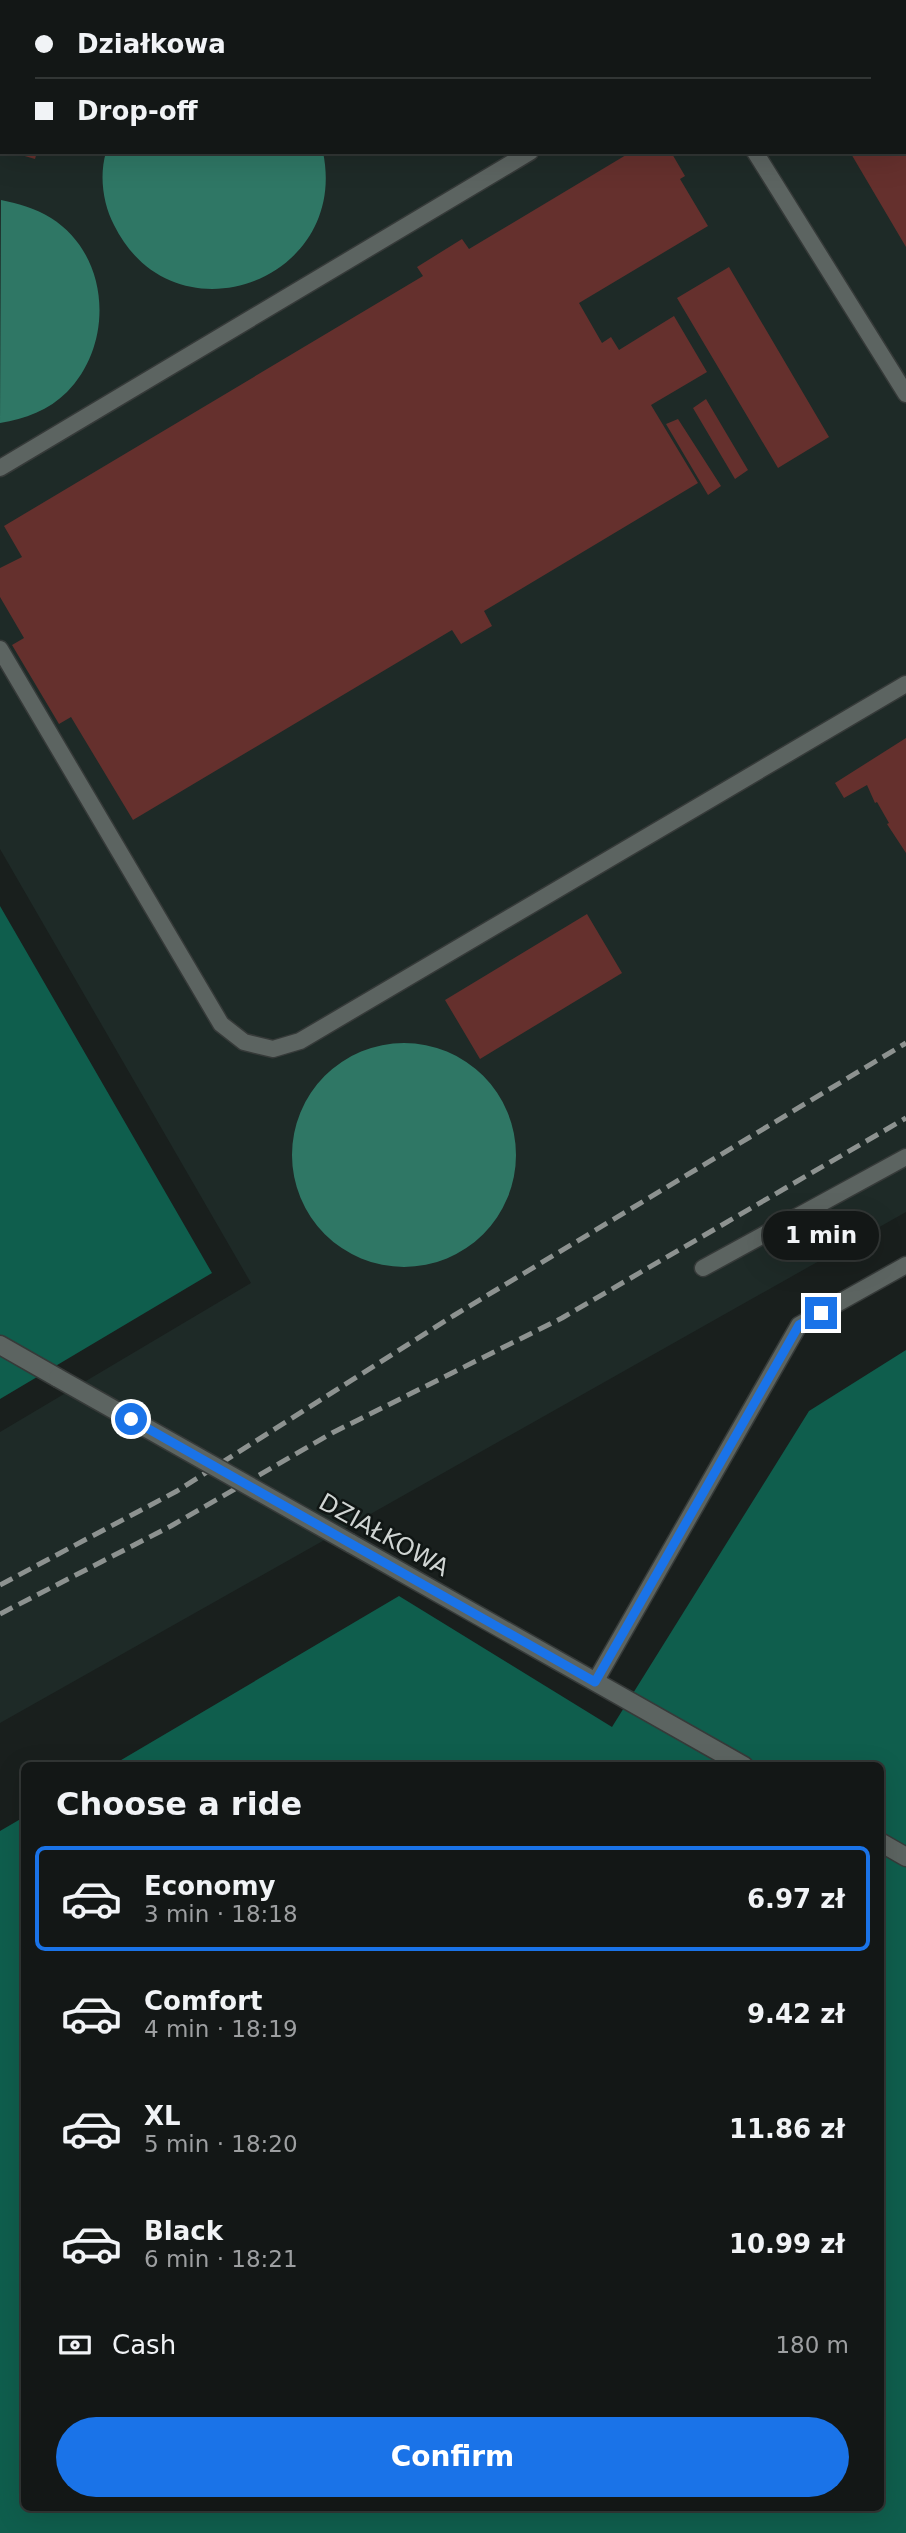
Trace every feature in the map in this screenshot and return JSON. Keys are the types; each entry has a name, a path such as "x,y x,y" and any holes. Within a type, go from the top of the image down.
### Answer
{"street":[{"name":"DZIAŁKOWA","path":"0,1345 737,1762"},
{"path":"884,1844 906,1857"}],"lane":[{"path":"0,468 527,154"},
{"path":"756,154 906,394"},
{"path":"0,649 221,1024 244,1042 273,1049 300,1041 906,684"},
{"path":"703,1268 906,1157"},
{"path":"595,1682 799,1325 906,1265"}],"shaded area":[{"path":"0,154 906,154 906,1212 0,1723 0,1432 251,1283 0,849"},
{"path":"106,154 323,154 324,197 310,235 284,264 251,282 213,289 175,282 141,262 114,225 103,190"},
{"path":"1,200 39,212 71,234 85,254 95,276 99,325 83,372 67,392 36,413 0,423"},
{"path":"0,906 212,1273 0,1399"},
{"path":"404,1043 426,1045 457,1056 483,1076 503,1102 514,1133 514,1177 503,1208 483,1234 457,1254 426,1265 404,1267 382,1265 351,1254 325,1234 305,1208 294,1177 292,1155 294,1133 305,1102 325,1076 351,1056 382,1045"},
{"path":"906,1350 906,2533 0,2533 0,1831 21,1819 21,2511 884,2511 884,1762 118,1762 399,1596 612,1727 809,1411"}],"building":[{"path":"18,154 36,154 35,159"},
{"path":"628,154 672,154 685,176 680,179 708,226 579,303 602,343 611,337 619,350 674,316 707,372 651,405 698,483 484,611 492,626 461,644 452,630 133,820 71,717 59,724 12,645 24,638 0,597 0,568 22,557 4,526 423,276 417,267 462,239 469,249"},
{"path":"851,154 906,154 906,247"},
{"path":"729,267 829,437 778,468 677,298"},
{"path":"706,399 748,470 735,479 693,408"},
{"path":"678,419 721,486 708,495 666,424"},
{"path":"906,738 906,853 867,785 844,798 835,783"},
{"path":"587,914 622,973 480,1059 445,1000"}],"railway":[{"path":"0,1585 177,1491 453,1316 906,1043"},
{"path":"0,1614 171,1526 332,1433 562,1318 906,1118"}],"route":[{"path":"131,1419 595,1682 799,1325 821,1313"}]}
